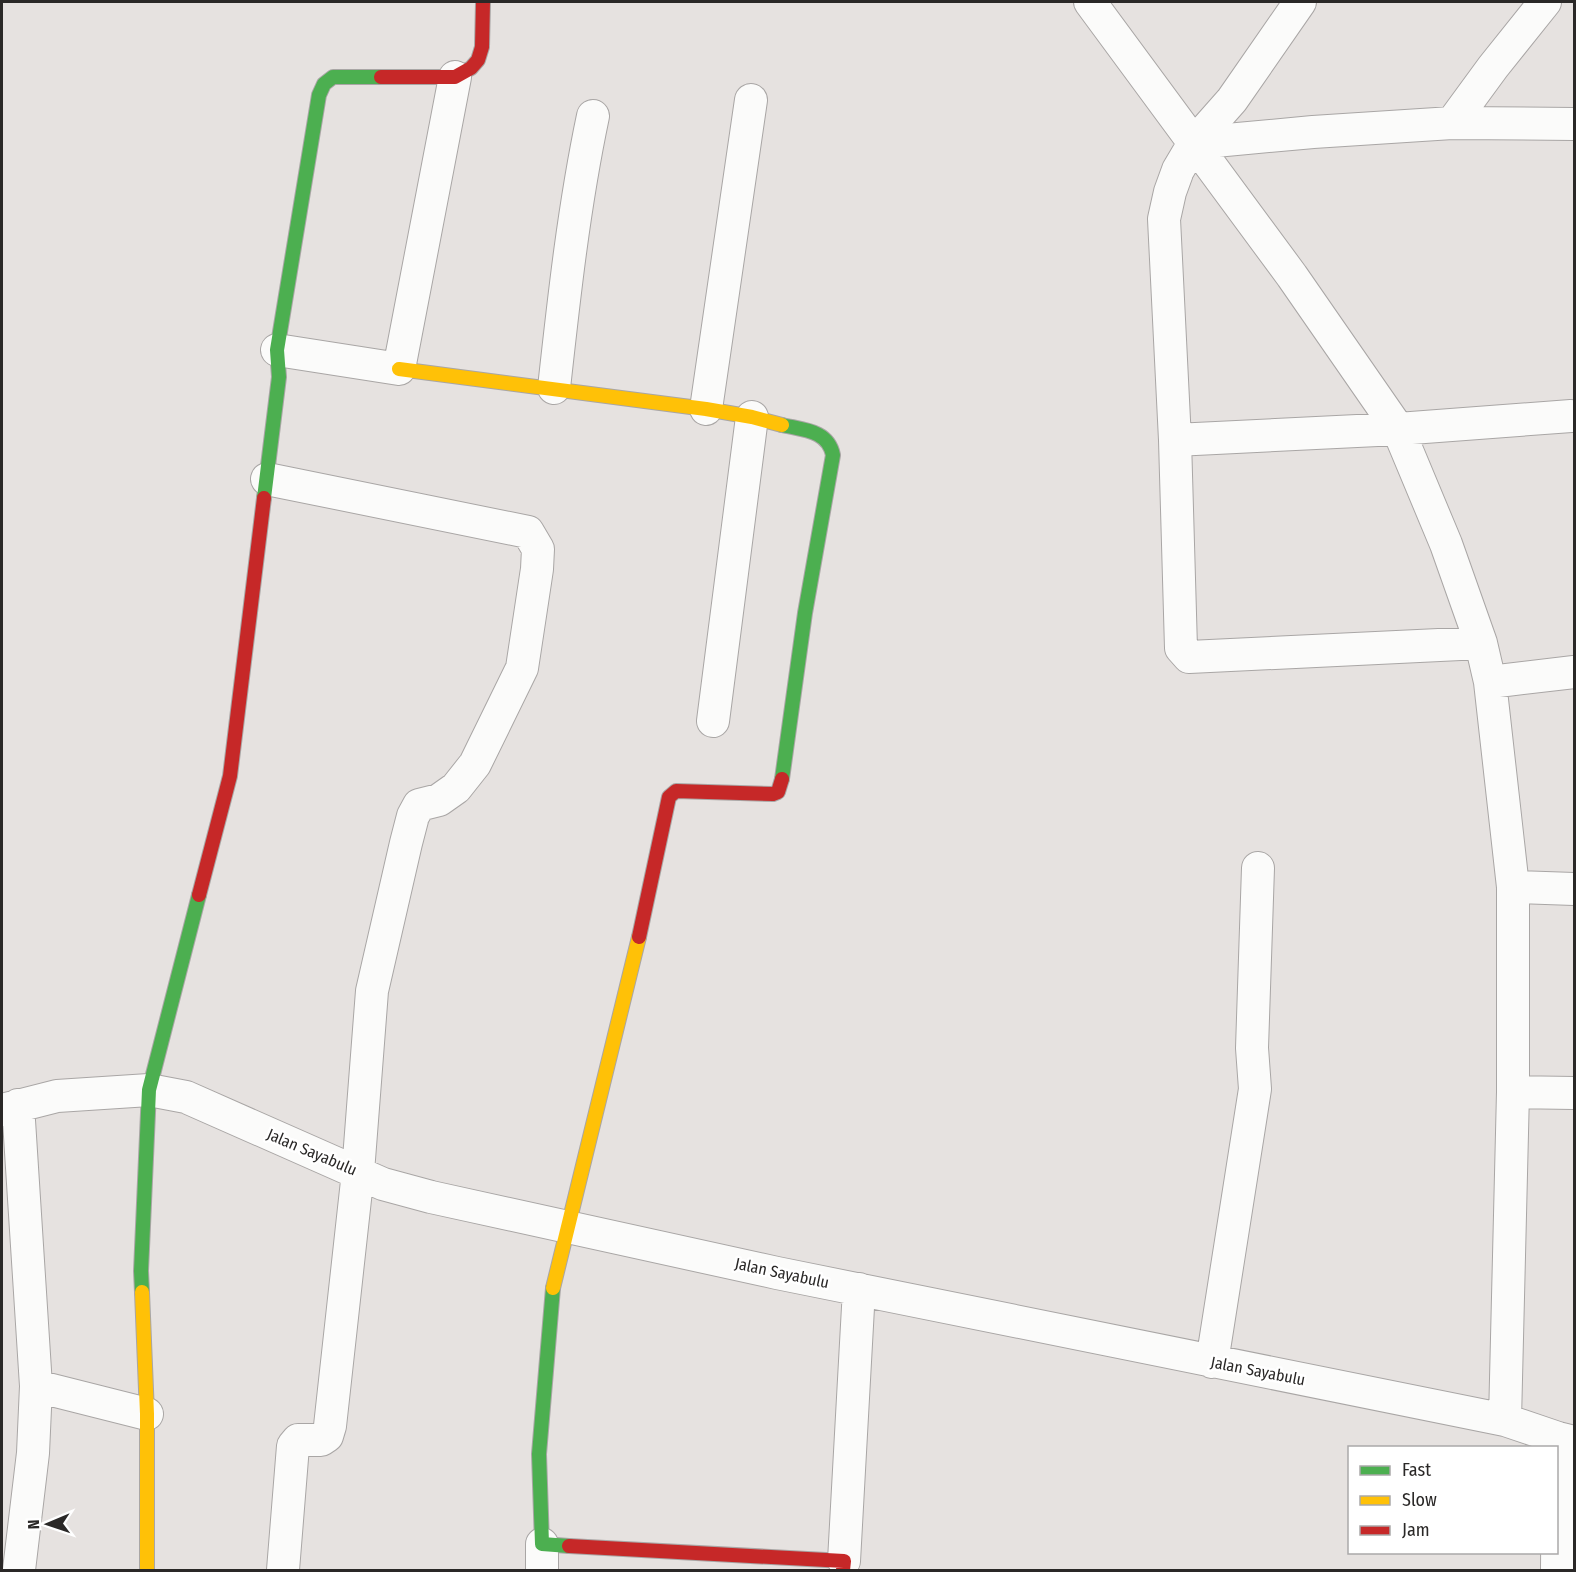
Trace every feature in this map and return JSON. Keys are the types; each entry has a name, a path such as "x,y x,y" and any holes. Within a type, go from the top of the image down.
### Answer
{"street":[{"path":"147,1570 147,1414 141,1271 149,1090 230,776 279,377 277,350 321,88 329,78 333,77 455,77 478,60 484,32 483,2"},
{"path":"1090,2 1292,276 1398,429 1446,544 1481,643 1490,682 1513,887 1513,1092 1505,1420"},
{"path":"1300,2 1232,100 1194,143 1178,170 1164,219 1175,440 1181,648 1189,657 1481,643"},
{"path":"1452,123 1545,2"},
{"path":"399,369 455,77"},
{"path":"706,409 752,100"},
{"path":"554,388 579,180 593,116"},
{"path":"1194,143 1312,132 1452,123 1575,124"},
{"path":"277,350 399,369 706,409 752,417 821,435 831,445 833,455 805,613 778,792 773,794 676,791 669,797 636,952 554,1280 539,1454 542,1557 740,1563 799,1557 844,1566 859,1289"},
{"path":"1175,440 1398,429 1571,416"},
{"path":"713,721 752,417"},
{"path":"267,479 528,532 538,549 522,668 475,764 456,788 439,800 419,805 413,816 372,991 358,1172 330,1426 327,1436 321,1440 298,1440 293,1446 283,1570"},
{"path":"1490,682 1575,672"},
{"path":"1212,1362 1255,1089 1252,1048 1258,868"},
{"path":"1513,887 1575,889"},
{"name":"Jalan Sayabulu","path":"10,1108 57,1096 149,1090 186,1097 382,1184 431,1197 859,1289 1505,1420 1566,1440"},
{"path":"1513,1092 1575,1093"},
{"path":"10,1108 36,1386 33,1453 19,1570"},
{"path":"36,1386 147,1414"},
{"path":"1557,1570 1566,1440"}],"traffic: fast":[{"path":"264,498 279,377 277,350 319,95 324,84 333,77 381,77"},
{"path":"782,425 814,432 826,440 833,455 805,613 782,779"},
{"path":"142,1292 149,1090 199,895"},
{"path":"553,1288 539,1454 542,1544 569,1546"}],"traffic: slow":[{"path":"399,369 706,409 782,425"},
{"path":"553,1288 639,937"},
{"path":"142,1292 147,1414 147,1570"}],"traffic: jam":[{"path":"381,77 455,77 471,68 478,60 482,47 483,2"},
{"path":"199,895 230,776 264,498"},
{"path":"639,937 669,797 676,791 773,794 778,792 782,779"},
{"path":"569,1546 844,1561 843,1570"}]}
